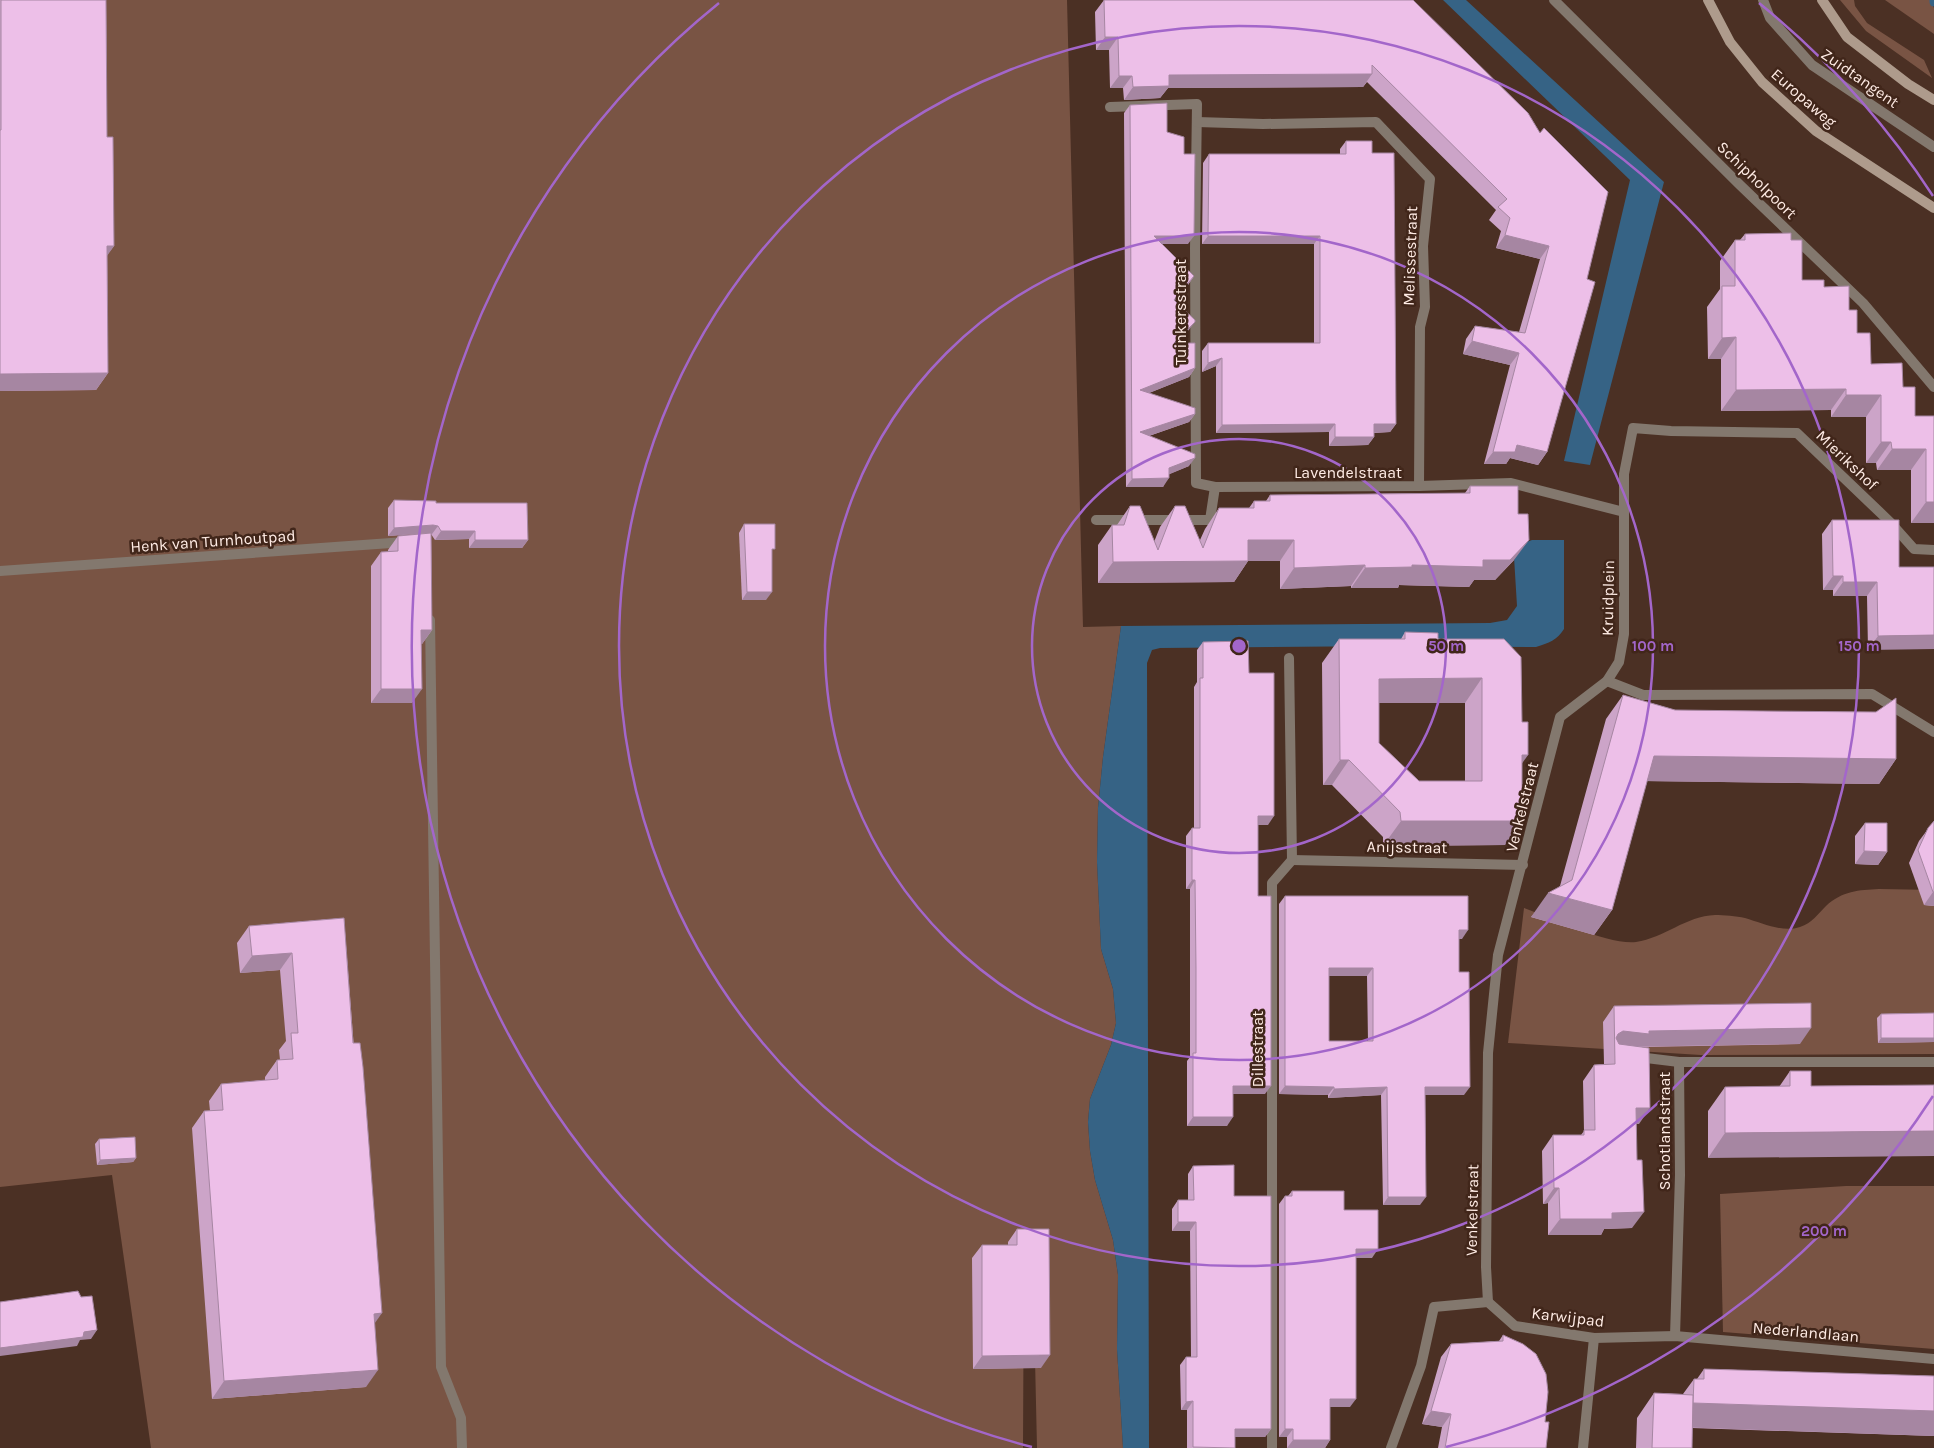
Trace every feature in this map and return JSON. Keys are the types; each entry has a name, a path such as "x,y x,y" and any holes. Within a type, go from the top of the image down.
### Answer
{"main road":[{"name":"Europaweg","path":"1708,0 1730,42 1762,82 1816,131 1934,208"},
{"path":"1822,0 1847,37 1908,84 1934,100"}],"street":[{"name":"Schipholpoort","path":"1554,0 1740,185 1863,303 1934,387"},
{"name":"Zuidtangent","path":"1762,0 1770,18 1812,65 1934,147"},
{"path":"1110,107 1197,104 1197,122"},
{"name":"Melissestraat","path":"1197,122 1263,124 1376,122 1430,179 1423,246 1425,307 1420,327 1419,486"},
{"name":"Tuinkersstraat","path":"1197,122 1195,248 1196,483 1216,487"},
{"name":"Kruidplein","path":"1607,681 1619,662 1624,634 1624,474 1633,428"},
{"name":"Mierikshof","path":"1633,428 1671,431 1797,433 1890,522 1914,549 1934,550"},
{"name":"Lavendelstraat","path":"1216,487 1419,486 1511,483 1624,512"},
{"path":"1096,520 1210,520 1216,487"},
{"name":"Henk van Turnhoutpad","path":"0,571 419,541"},
{"path":"430,610 441,1367 461,1418 462,1448"},
{"path":"1289,658 1292,860"},
{"path":"1607,681 1643,695 1872,694 1934,732"},
{"name":"Venkelstraat","path":"1488,1302 1486,1267 1488,1054 1498,954 1560,717 1607,681"},
{"name":"Anijsstraat","path":"1292,860 1522,865"},
{"name":"Dillestraat","path":"1272,1448 1272,883 1292,860"},
{"path":"1631,1056 1679,1062"},
{"name":"Schotlandstraat","path":"1675,1336 1680,1175 1679,1062 1934,1062"},
{"path":"1390,1448 1421,1366 1434,1307 1488,1302"},
{"name":"Karwijpad","path":"1488,1302 1515,1326 1594,1338 1675,1336"},
{"name":"Nederlandlaan","path":"1675,1336 1934,1358"},
{"path":"1583,1448 1594,1338"}],"shaded area":[{"path":"0,0 1067,0 1083,627 1121,626 1103,757 1098,808 1097,862 1101,949 1113,989 1116,1023 1111,1045 1090,1099 1088,1122 1095,1180 1113,1240 1118,1275 1117,1349 1123,1448 1037,1448 1035,1359 1024,1243 1023,1448 151,1448 112,1175 0,1187"},
{"path":"1840,0 1854,0 1855,6 1867,23 1924,60 1932,78 1866,31"},
{"path":"1885,0 1930,0 1934,8 1934,34"},
{"path":"1879,889 1934,890 1934,1054 1701,1055 1508,1043 1524,908 1596,935 1624,942 1636,942 1646,940 1694,919 1715,915 1741,917 1772,927 1793,929 1808,923 1838,897 1858,891"},
{"path":"1846,1186 1934,1186 1934,1349 1723,1332 1720,1194"}],"water":[{"path":"1443,0 1466,0 1664,182 1590,465 1564,461 1630,180"},
{"path":"1532,540 1564,540 1564,629 1552,641 1536,647 1394,646 1160,648 1152,650 1147,663 1149,1448 1123,1448 1117,1349 1118,1275 1113,1240 1095,1180 1088,1122 1090,1099 1111,1045 1116,1023 1113,989 1101,949 1097,862 1098,808 1103,757 1121,626 1490,623 1507,620 1517,606 1514,557 1521,544"}],"building":[{"path":"1,0 106,0 107,137 113,137 114,246 107,246 108,373 0,374"},
{"path":"1104,0 1413,0 1528,113 1540,133 1544,128 1608,192 1587,279 1595,282 1547,452 1517,445 1515,452 1493,452 1519,353 1472,341 1475,326 1525,333 1549,246 1505,235 1510,218 1498,207 1507,199 1372,65 1372,74 1169,75 1169,86 1133,87 1132,76 1119,76 1118,37 1105,37"},
{"path":"1167,103 1167,132 1184,137 1184,154 1195,154 1194,236 1154,236 1194,276 1174,300 1195,322 1174,343 1195,343 1195,368 1140,390 1195,408 1195,414 1140,432 1195,454 1195,458 1169,468 1169,478 1132,479 1130,105"},
{"path":"1346,141 1372,141 1372,153 1394,153 1396,424 1374,424 1374,437 1335,437 1335,424 1222,425 1222,358 1208,363 1208,343 1320,343 1320,236 1208,236 1209,154 1346,154"},
{"path":"1791,233 1791,240 1802,240 1802,280 1824,280 1824,287 1849,286 1849,310 1857,310 1857,333 1870,333 1871,364 1902,363 1903,387 1915,387 1915,416 1934,416 1934,502 1926,502 1926,449 1892,449 1891,442 1881,442 1881,395 1846,395 1846,389 1736,390 1736,337 1722,338 1722,286 1735,286 1735,240 1745,240 1745,234"},
{"path":"1470,486 1518,486 1518,514 1528,514 1529,540 1510,560 1483,560 1483,567 1412,565 1412,567 1365,568 1365,565 1294,568 1294,540 1248,540 1248,561 1113,562 1112,525 1124,525 1130,506 1140,506 1158,550 1175,506 1185,506 1203,548 1219,508 1254,508 1254,501 1270,501 1270,495 1470,493"},
{"path":"394,500 436,501 436,503 527,503 528,540 475,540 475,531 441,531 438,526 433,525 394,528"},
{"path":"1832,520 1899,520 1899,567 1934,567 1934,635 1878,636 1877,582 1843,582 1843,576 1833,576"},
{"path":"744,524 775,524 775,549 772,549 772,592 747,592"},
{"path":"431,533 432,630 421,630 422,689 381,689 381,552 398,551 398,536"},
{"path":"1405,632 1438,633 1438,639 1504,639 1521,657 1522,722 1528,722 1528,755 1522,755 1522,821 1401,821 1400,812 1349,760 1340,760 1339,639 1405,639","holes":["1482,678 1482,781 1419,781 1379,743 1379,679"]},
{"path":"1248,641 1249,673 1274,673 1274,816 1258,816 1258,896 1271,896 1271,1086 1233,1086 1233,1117 1193,1117 1193,1053 1196,1053 1196,968 1195,880 1192,880 1192,828 1200,828 1200,678 1203,678 1203,642"},
{"path":"1623,695 1675,710 1761,711 1876,712 1896,698 1896,759 1654,756 1612,910 1548,893 1572,880"},
{"path":"1934,821 1933,892 1918,850 1928,828"},
{"path":"1865,823 1887,823 1887,852 1864,851"},
{"path":"1285,896 1468,896 1468,930 1459,930 1459,972 1469,972 1470,1087 1425,1087 1426,1197 1388,1197 1387,1087 1334,1089 1334,1087 1285,1086","holes":["1329,968 1373,968 1373,1041 1329,1041"]},
{"path":"344,918 353,1043 360,1043 363,1067 382,1313 374,1314 378,1370 224,1381 204,1111 223,1110 221,1084 278,1079 277,1060 293,1059 291,1033 298,1033 292,953 252,956 249,926"},
{"path":"1811,1003 1811,1028 1649,1031 1649,1034 1623,1031 1618,1034 1616,1038 1619,1044 1649,1048 1650,1108 1636,1108 1637,1160 1642,1160 1644,1212 1612,1213 1612,1219 1560,1219 1559,1188 1554,1188 1553,1135 1584,1135 1584,1130 1595,1130 1594,1065 1615,1064 1614,1006"},
{"path":"1934,1013 1934,1038 1881,1038 1881,1014"},
{"path":"1790,1071 1811,1071 1811,1086 1934,1085 1934,1131 1725,1133 1725,1087 1790,1086"},
{"path":"135,1137 136,1158 100,1160 99,1139"},
{"path":"1234,1165 1234,1196 1271,1196 1271,1429 1235,1429 1235,1448 1193,1447 1193,1401 1186,1402 1186,1357 1197,1357 1196,1222 1178,1222 1178,1200 1194,1200 1193,1166"},
{"path":"1292,1191 1344,1191 1344,1210 1378,1210 1378,1249 1356,1249 1356,1399 1330,1399 1330,1440 1293,1440 1293,1429 1285,1429 1285,1196 1292,1196"},
{"path":"1017,1229 1049,1229 1050,1355 982,1356 982,1245 1017,1245"},
{"path":"78,1291 81,1297 92,1296 97,1330 84,1332 83,1337 0,1348 0,1302"},
{"path":"1503,1335 1523,1344 1536,1354 1546,1374 1548,1392 1545,1422 1549,1422 1546,1448 1445,1448 1451,1414 1431,1411 1451,1344 1503,1341"},
{"path":"1704,1369 1934,1376 1934,1411 1693,1403 1694,1379 1704,1379"},
{"path":"1654,1393 1693,1395 1692,1448 1652,1448"}]}
